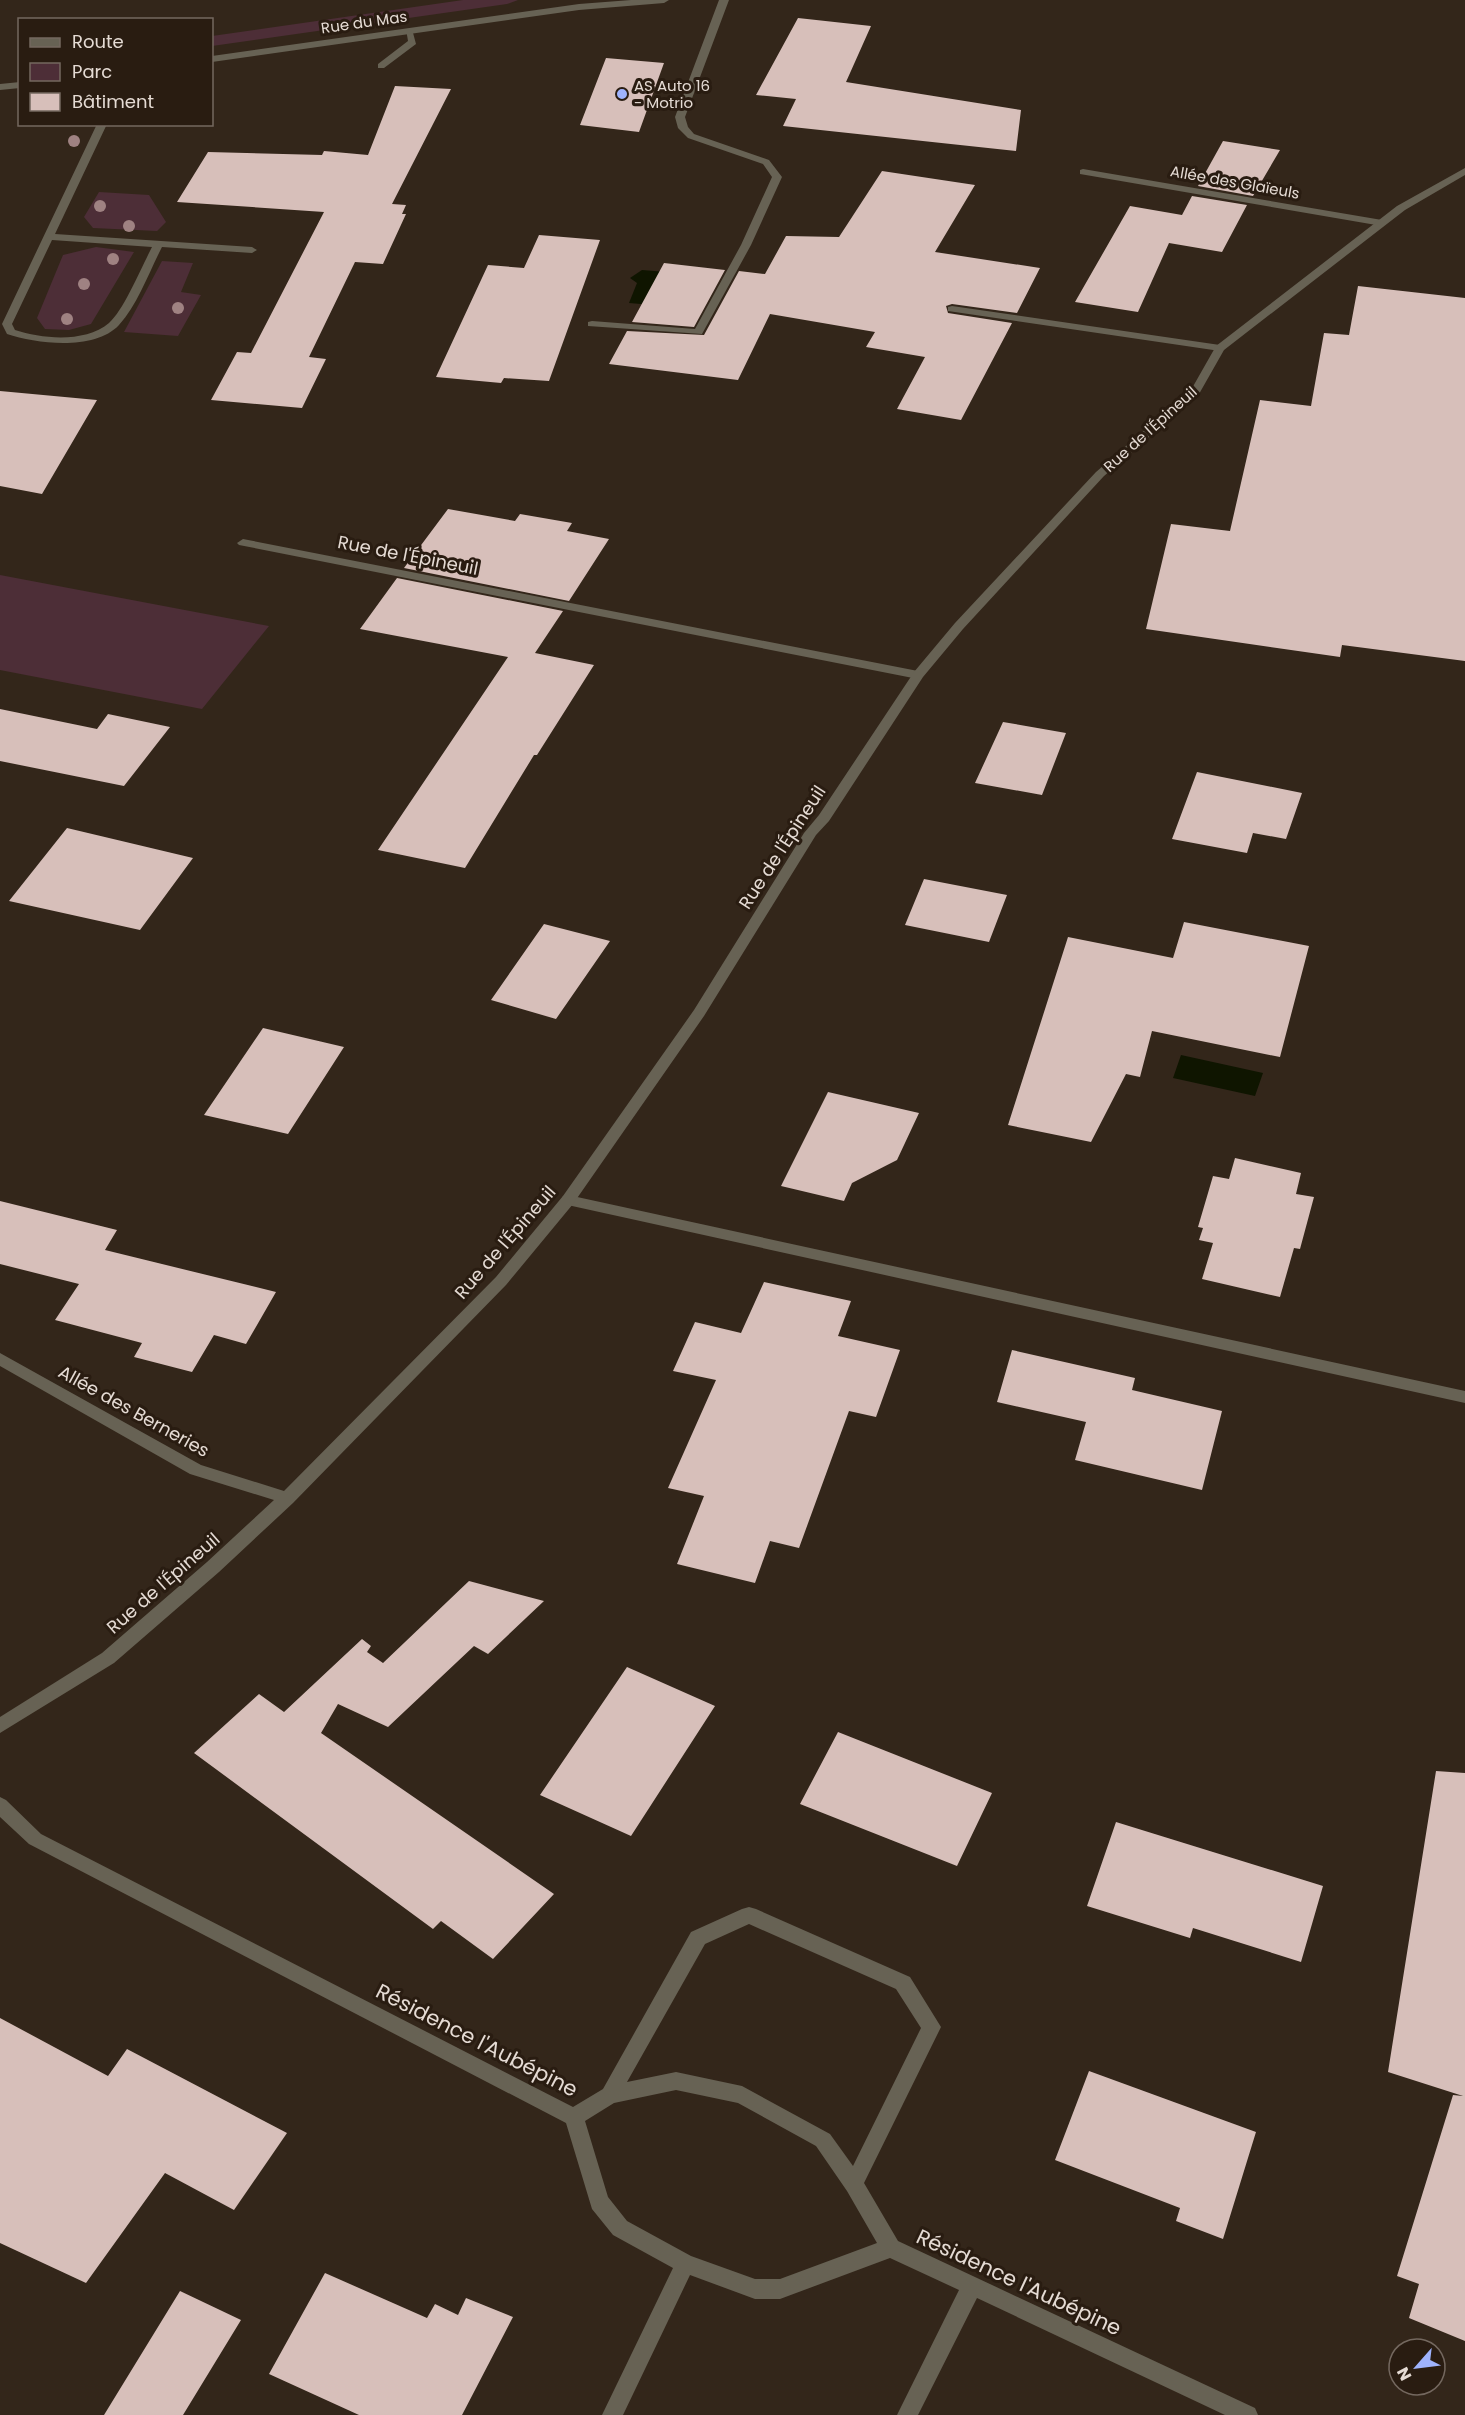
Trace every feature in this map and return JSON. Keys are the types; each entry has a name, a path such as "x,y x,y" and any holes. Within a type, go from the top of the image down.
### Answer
{"street":[{"name":"Rue du Mas","path":"213,59 576,4 664,0"},
{"path":"592,324 698,332 746,245 777,177 766,162 692,136 683,128 681,117 724,0"},
{"path":"381,66 413,42 409,31"},
{"path":"0,87 18,85"},
{"path":"101,126 7,324 11,332 24,337 58,341 88,336 113,324 158,245"},
{"name":"Rue de l'Épineuil","path":"0,1726 108,1658 287,1498 501,1281 568,1200 706,1003 811,833 824,818 918,675 959,626 1077,498 1194,392 1220,348 1401,208 1465,171"},
{"name":"Allée des Glaïeuls","path":"1083,172 1382,223"},
{"path":"47,237 252,250"},
{"path":"952,309 1220,348"},
{"name":"Rue de l'Épineuil","path":"243,543 918,675"},
{"path":"568,1200 1465,1397"},
{"name":"Allée des Berneries","path":"0,1359 196,1470 287,1498"},
{"name":"Résidence l'Aubépine","path":"0,1805 35,1839 574,2117 599,2202 620,2228 685,2264 755,2289 780,2289 891,2248 971,2288 1248,2415"},
{"path":"610,2095 698,1938 749,1916 903,1983 931,2027 854,2184"},
{"path":"574,2117 610,2095 676,2081 742,2095 823,2140 854,2184 891,2248"},
{"path":"612,2415 685,2264"},
{"path":"907,2415 971,2288"}],"green space":[{"path":"463,0 518,0 507,4 213,46 213,36"},
{"path":"99,192 149,195 166,222 157,231 93,228 84,217"},
{"path":"96,247 134,252 91,324 69,330 45,329 37,318 63,255"},
{"path":"162,261 193,263 181,292 201,295 178,336 124,332"},
{"path":"0,575 269,626 202,709 0,670"}],"shaded area":[{"path":"642,270 678,273 665,306 629,303 637,283 630,278"},
{"path":"1181,1055 1263,1073 1255,1096 1173,1078"}],"building":[{"path":"798,18 871,26 846,82 1021,110 1016,151 783,126 796,99 756,95"},
{"name":"AS Auto 16 - Motrio","path":"606,58 664,63 639,132 580,125"},
{"path":"395,86 451,89 392,204 406,205 402,214 406,214 383,264 355,262 309,357 326,359 302,408 211,400 237,352 251,353 324,212 177,202 208,152 322,155 324,151 368,155"},
{"path":"1223,141 1280,150 1253,196 1198,186"},
{"path":"882,171 975,185 935,252 1040,268 1017,313 952,304 946,306 948,313 1012,323 961,420 897,409 925,357 866,347 875,332 770,314 738,380 609,364 627,331 704,335 739,271 765,274 786,236 839,237"},
{"path":"1192,196 1247,205 1222,252 1169,243 1138,312 1075,302 1130,206 1182,215"},
{"path":"539,235 600,240 549,381 504,378 501,383 436,377 488,265 524,268"},
{"path":"664,263 725,270 694,327 632,322"},
{"path":"1358,286 1465,298 1465,661 1342,645 1340,657 1146,629 1171,524 1230,531 1260,400 1311,406 1324,333 1349,335"},
{"path":"0,391 97,400 42,494 0,486"},
{"path":"448,509 515,521 520,514 572,523 567,531 609,539 569,601 404,568"},
{"path":"397,578 563,611 535,653 594,665 537,755 534,755 465,868 378,850 508,657 360,629"},
{"path":"0,709 97,729 108,714 170,727 124,786 0,761"},
{"path":"1003,722 1066,733 1042,795 975,783"},
{"path":"1197,772 1302,793 1286,839 1253,833 1247,853 1172,839"},
{"path":"67,828 193,858 140,930 9,901"},
{"path":"924,879 1007,895 989,942 905,925"},
{"path":"1184,922 1309,946 1280,1057 1152,1031 1140,1077 1126,1074 1091,1142 1008,1125 1068,937 1173,958"},
{"path":"544,924 610,941 556,1019 491,1000"},
{"path":"263,1028 344,1047 288,1134 204,1115"},
{"path":"828,1092 919,1113 897,1160 852,1183 844,1201 781,1186"},
{"path":"1235,1158 1301,1173 1296,1194 1314,1197 1300,1249 1294,1248 1280,1297 1202,1279 1213,1243 1199,1240 1203,1228 1198,1227 1213,1176 1229,1179"},
{"path":"0,1201 117,1230 105,1250 276,1292 246,1344 214,1335 192,1372 134,1357 142,1343 55,1320 79,1284 0,1264"},
{"path":"764,1282 851,1301 838,1336 900,1350 876,1417 849,1411 799,1548 770,1541 755,1583 677,1564 704,1496 668,1488 716,1380 673,1371 695,1322 741,1333"},
{"path":"1012,1350 1135,1378 1132,1390 1222,1411 1202,1490 1075,1460 1086,1422 997,1402"},
{"path":"469,1581 544,1601 488,1654 474,1646 388,1727 338,1704 321,1733 554,1894 493,1959 441,1921 433,1929 194,1753 259,1694 284,1712 362,1639 371,1646 367,1652 383,1663"},
{"path":"627,1667 715,1706 631,1836 540,1795"},
{"path":"838,1732 992,1793 957,1866 800,1804"},
{"path":"1436,1771 1465,1773 1465,2341 1409,2318 1419,2284 1397,2276 1453,2095 1463,2096 1388,2072"},
{"path":"1116,1822 1323,1886 1301,1962 1193,1928 1190,1938 1087,1906"},
{"path":"0,2018 108,2076 127,2049 287,2133 234,2210 165,2173 86,2283 0,2243"},
{"path":"1089,2071 1256,2132 1223,2239 1176,2221 1180,2208 1055,2160"},
{"path":"325,2273 427,2318 435,2304 458,2315 466,2298 513,2317 462,2415 359,2415 269,2374"},
{"path":"180,2291 241,2320 183,2415 104,2415"}],"place":[{"name":"AS Auto 16 - Motrio","path":"622,94"}]}
